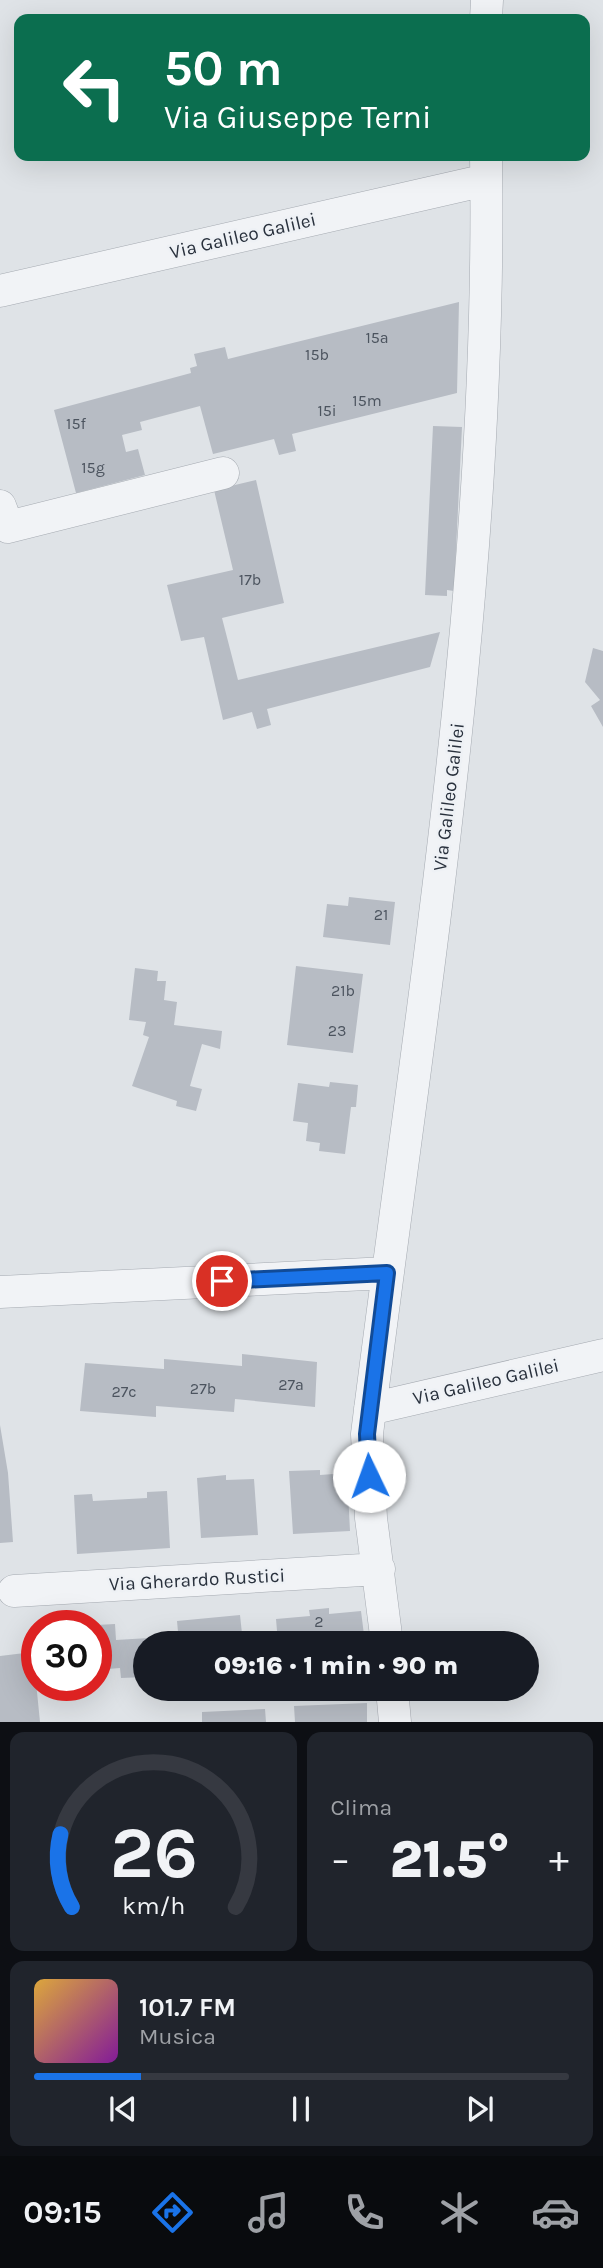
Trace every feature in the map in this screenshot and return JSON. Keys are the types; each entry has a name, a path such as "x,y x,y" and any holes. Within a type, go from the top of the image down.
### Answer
{"street":[{"name":"Via Galileo Galilei","path":"0,291 486,168 478,495 461,704 367,1434 371,1518 386,1631"},
{"path":"0,506 8,527 223,472"},
{"path":"0,1292 387,1273"},
{"name":"Via Galileo Galilei","path":"370,1409 603,1355"},
{"name":"Via Gherardo Rustici","path":"14,1591 379,1569"},
{"path":"392,1701 395,1722"}],"building":[{"path":"459,302 457,393 292,434 296,451 279,455 274,439 213,454 200,406 140,422 142,430 122,435 126,452 138,449 145,475 76,493 54,410 191,373 190,368 197,366 194,354 225,347 228,359"},
{"path":"433,426 462,427 454,591 447,590 447,596 425,595"},
{"path":"256,480 284,603 222,618 238,680 440,632 430,667 267,709 271,725 257,729 252,712 223,720 204,637 181,641 167,585 233,570 214,490"},
{"path":"593,648 603,651 603,727 591,706 600,700 585,682"},
{"path":"349,897 395,902 390,945 323,937 327,904 348,906"},
{"path":"296,966 363,974 353,1053 287,1045"},
{"path":"135,968 158,971 157,981 166,981 164,1000 177,1002 174,1025 222,1031 220,1049 202,1044 190,1086 202,1089 196,1111 176,1106 177,1101 132,1086 149,1037 143,1035 146,1022 129,1020"},
{"path":"330,1082 358,1085 356,1107 351,1107 345,1154 319,1151 320,1143 306,1141 308,1123 293,1121 298,1083 329,1087"},
{"path":"242,1354 317,1362 315,1407 235,1399 234,1412 156,1406 156,1417 80,1411 85,1363 164,1369 164,1359 242,1366"},
{"path":"0,1425 8,1473 13,1542 0,1543"},
{"path":"320,1470 320,1475 347,1473 350,1531 293,1534 289,1471"},
{"path":"226,1475 226,1480 254,1479 258,1535 201,1538 197,1478"},
{"path":"167,1491 170,1548 77,1554 74,1495 92,1494 93,1501 147,1498 147,1492"},
{"path":"329,1608 329,1614 361,1611 364,1631 277,1631 276,1619 310,1616 309,1610"},
{"path":"240,1615 242,1631 178,1631 177,1621"},
{"path":"112,1624 115,1624 116,1640 133,1639 133,1678 121,1678 120,1668 112,1669"},
{"path":"21,1653 21,1701 38,1701 40,1722 0,1722 0,1656"},
{"path":"367,1703 367,1722 295,1722 294,1706"},
{"path":"265,1709 266,1722 202,1722 202,1712"}],"route":[{"path":"222,1281 387,1273 367,1434 369,1476"}]}
